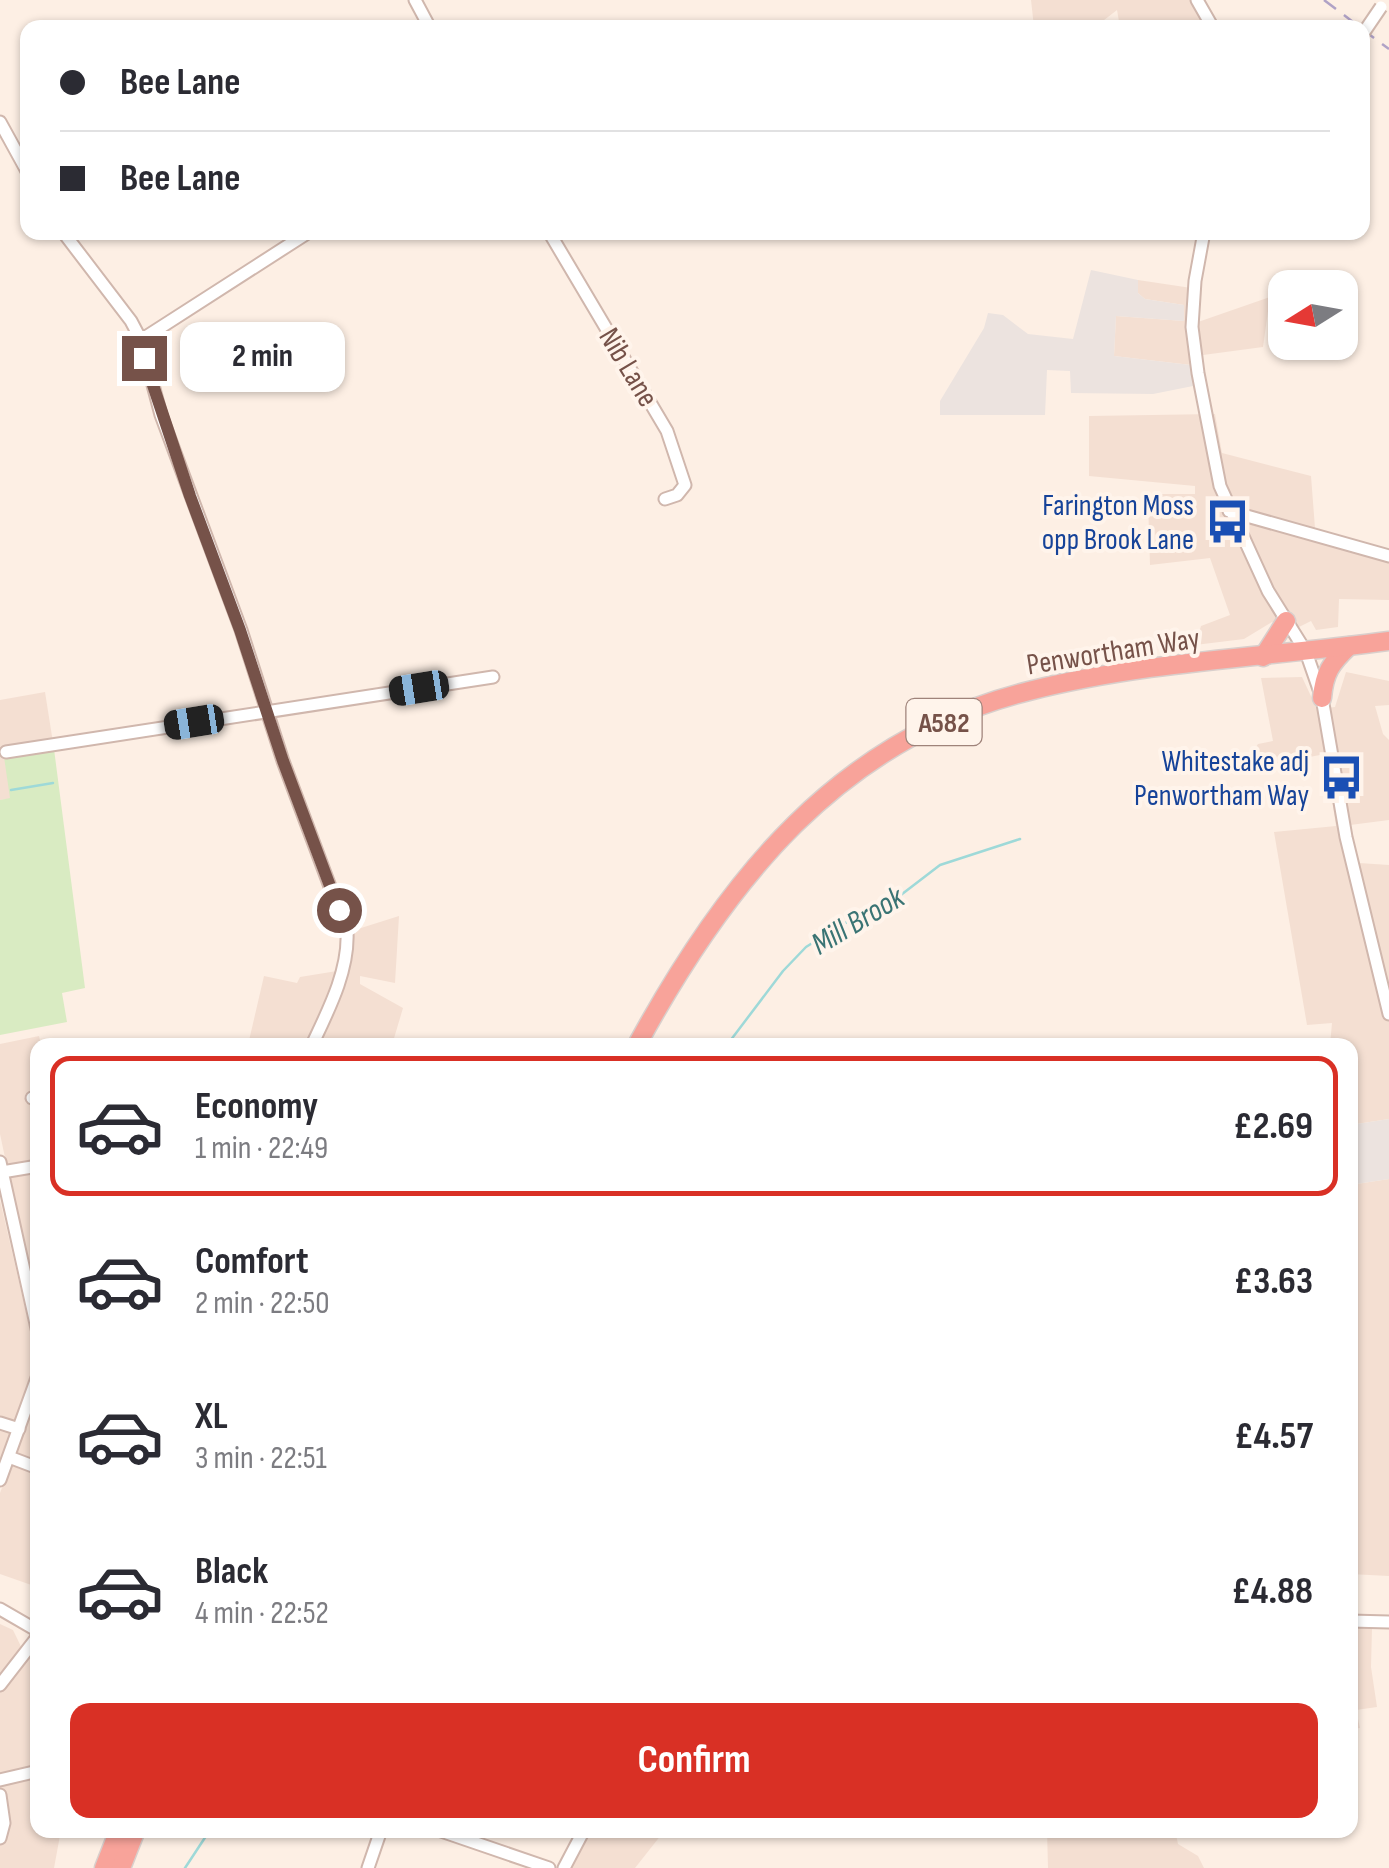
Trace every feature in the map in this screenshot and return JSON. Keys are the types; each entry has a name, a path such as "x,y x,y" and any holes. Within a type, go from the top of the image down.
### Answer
{"highway":[{"path":"1262,657 1286,620"},
{"name":"Penwortham Way","path":"641,1038 679,968 755,864 814,804 896,746 958,715 1026,691 1103,675 1389,641"},
{"path":"1322,698 1330,663 1350,646"},
{"path":"104,1868 115,1838"},
{"path":"121,1868 133,1838"}],"street":[{"path":"0,122 20,158"},
{"path":"69,240 141,340 161,415 347,932 348,945 338,985 315,1038"},
{"path":"141,340 297,240"},
{"name":"Nib Lane","path":"554,240 667,432 685,485 677,494 665,498"},
{"path":"1203,240 1192,327 1220,486 1229,511 1306,652 1322,698 1346,838 1389,1014"},
{"path":"1229,511 1389,556"},
{"path":"6,752 493,677"},
{"path":"30,1166 1,1167 3,1194 30,1301"},
{"path":"0,1480 30,1398"},
{"path":"0,1423 19,1429"},
{"path":"9,1457 30,1465"},
{"path":"0,1609 30,1629"},
{"path":"1358,1621 1389,1622"},
{"path":"0,1685 30,1645"},
{"path":"0,1780 30,1773"},
{"path":"0,1795 4,1824 0,1838"},
{"path":"368,1868 378,1838"},
{"path":"461,1838 549,1868"},
{"path":"564,1868 580,1838"}],"shaded area":[{"path":"1031,0 1203,0 1214,20 1119,20 1117,10 1104,20 1033,20"},
{"path":"1091,270 1138,280 1138,293 1145,299 1184,305 1184,321 1116,316 1114,356 1191,365 1193,386 1153,394 1071,393 1070,371 1047,370 1045,415 940,415 940,401 984,328 988,313 1003,315 1028,334 1073,339"},
{"path":"1138,280 1198,289 1198,322 1268,298 1263,347 1203,355 1203,364 1191,365 1114,356 1116,316 1184,321 1184,305 1145,299 1138,293"},
{"path":"1215,414 1222,453 1311,476 1315,528 1389,552 1389,600 1339,599 1338,627 1316,630 1311,621 1297,628 1272,622 1244,639 1195,645 1201,626 1230,615 1210,558 1150,565 1148,500 1157,494 1195,494 1195,486 1089,476 1089,416"},
{"path":"1346,672 1389,681 1389,705 1375,706 1383,734 1389,740 1389,820 1350,825 1359,863 1389,865 1389,1119 1358,1124 1358,1038 1331,1038 1332,1023 1307,1025 1274,832 1336,826 1325,754 1258,767 1254,750 1258,744 1273,741 1261,678 1302,677 1317,709 1335,707"},
{"path":"45,692 54,749 10,799 0,800 0,700"},
{"path":"399,916 395,983 360,976 360,984 403,1008 394,1038 250,1038 264,976 297,983 300,977 337,971 342,934"},
{"path":"39,1036 39,1038 30,1038 30,1275 0,1134 0,1044"},
{"path":"1389,1119 1389,1179 1358,1184 1358,1124"},
{"path":"1389,1179 1389,1576 1358,1574 1358,1184"},
{"path":"0,1200 30,1329 30,1380 0,1462"},
{"path":"30,1413 30,1585 0,1574 0,1493"},
{"path":"0,1624 13,1630 30,1659 30,1838 60,1838 54,1868 0,1868"},
{"path":"1358,1627 1372,1628 1371,1667 1377,1707 1358,1710"},
{"path":"573,1838 659,1838 635,1868 559,1868"},
{"path":"1047,1838 1177,1838 1178,1844 1198,1856 1204,1868 1048,1868"}],"green space":[{"path":"54,749 85,988 62,993 67,1022 0,1035 0,800 10,798 4,757"}],"waterway":[{"path":"11,790 53,783"},
{"name":"Mill Brook","path":"732,1038 806,947 841,925 893,901 940,865 1020,839"},
{"name":"Mill Brook","path":"185,1868 205,1838"}],"railway":[{"path":"1324,0 1350,20"},
{"path":"1370,35 1389,49"}],"place":[{"name":"Farington Moss opp Brook Lane","path":"1227,522"},
{"name":"Whitestake adj Penwortham Way","path":"1342,778"}],"route":[{"path":"144,358 283,761 339,910"}]}
